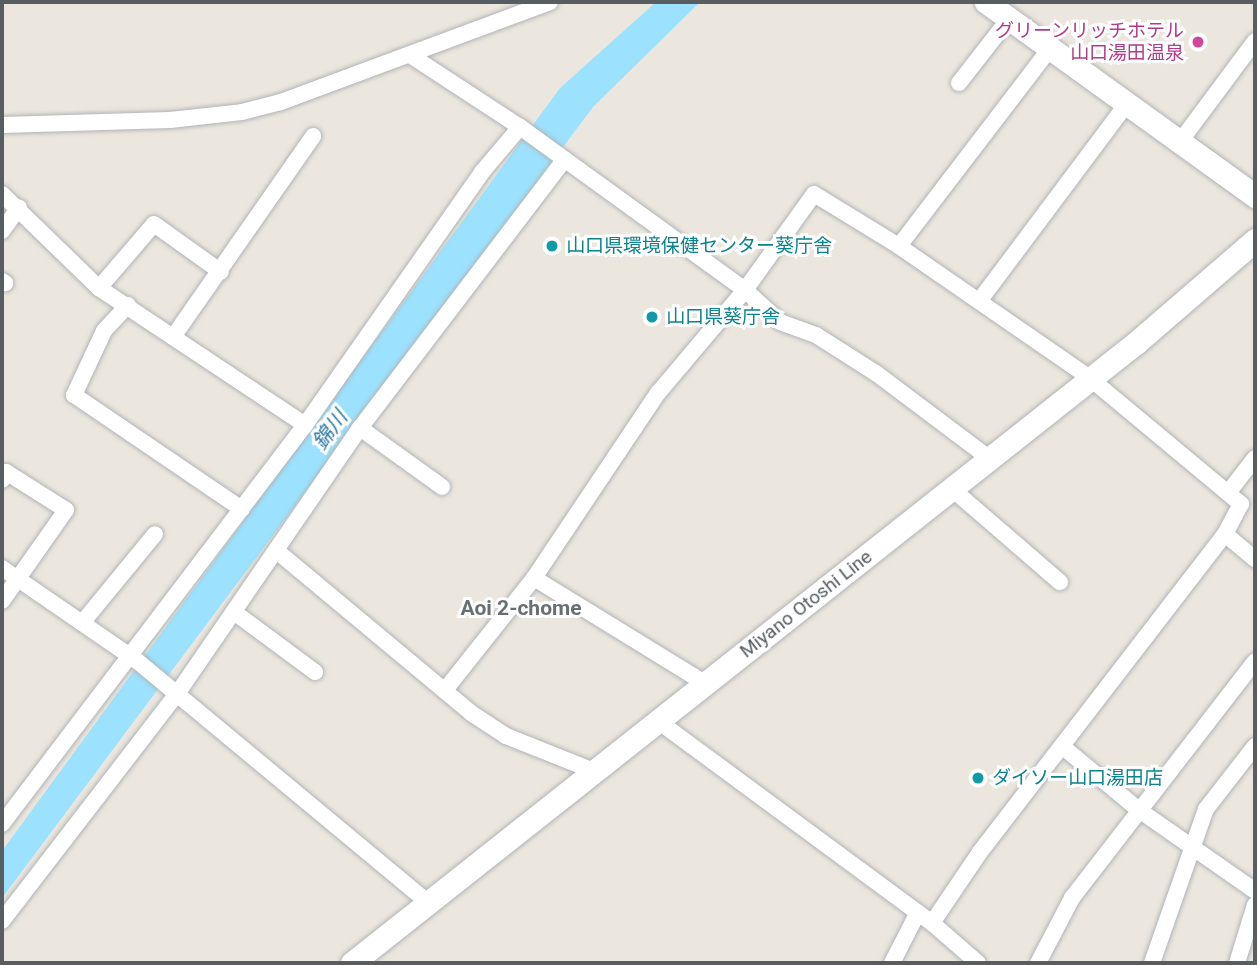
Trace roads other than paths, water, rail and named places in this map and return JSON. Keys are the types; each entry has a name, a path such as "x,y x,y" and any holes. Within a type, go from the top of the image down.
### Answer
{"main road":[{"path":"985,2 1048,51 1255,196"},
{"name":"Miyano Otoshi Line","path":"352,963 1090,378 1255,240"}],"street":[{"path":"2,125 170,120 243,112 410,55 550,2"},
{"path":"959,83 1008,20"},
{"path":"1179,143 1255,41"},
{"path":"899,246 1048,51"},
{"path":"410,55 520,127 563,162 745,290 780,321 816,334 877,374 989,458"},
{"path":"980,300 1126,105"},
{"path":"2,824 134,659 305,425 482,172 520,127"},
{"path":"173,337 221,272 313,136"},
{"path":"2,921 177,694 278,552 360,428 563,162"},
{"path":"2,194 99,288 305,425"},
{"path":"445,690 534,578 658,393 745,290 814,194 899,246 1090,378 1241,504 1225,534 892,963"},
{"path":"2,231 19,208"},
{"path":"99,288 155,225 221,272"},
{"path":"128,305 104,331 74,395 242,509"},
{"path":"360,428 442,487"},
{"path":"1228,494 1255,458"},
{"path":"2,480 6,472 66,510 2,601"},
{"path":"951,488 1059,582"},
{"path":"82,624 155,534"},
{"path":"1225,534 1255,559"},
{"path":"278,552 445,690 506,736 594,771"},
{"path":"2,568 134,659 429,902"},
{"path":"534,578 706,684"},
{"path":"233,612 315,672"},
{"path":"1038,963 1072,898 1255,660"},
{"path":"657,721 978,963"},
{"path":"1152,963 1217,790 1255,746"},
{"path":"1062,747 1139,810 1255,891"},
{"path":"1237,963 1255,905"}],"water":[{"name":"錦川","path":"656,2 700,2 593,107 2,898 2,851 560,88"}],"place":[{"name":"グリーンリッチホテル 山口湯田温泉","path":"1198,42"},
{"name":"山口県環境保健センター葵庁舎","path":"552,246"},
{"name":"山口県葵庁舎","path":"652,317"},
{"name":"ダイソー山口湯田店","path":"978,778"}],"district":[{"name":"Aoi 2-chome","path":"521,608"}]}
